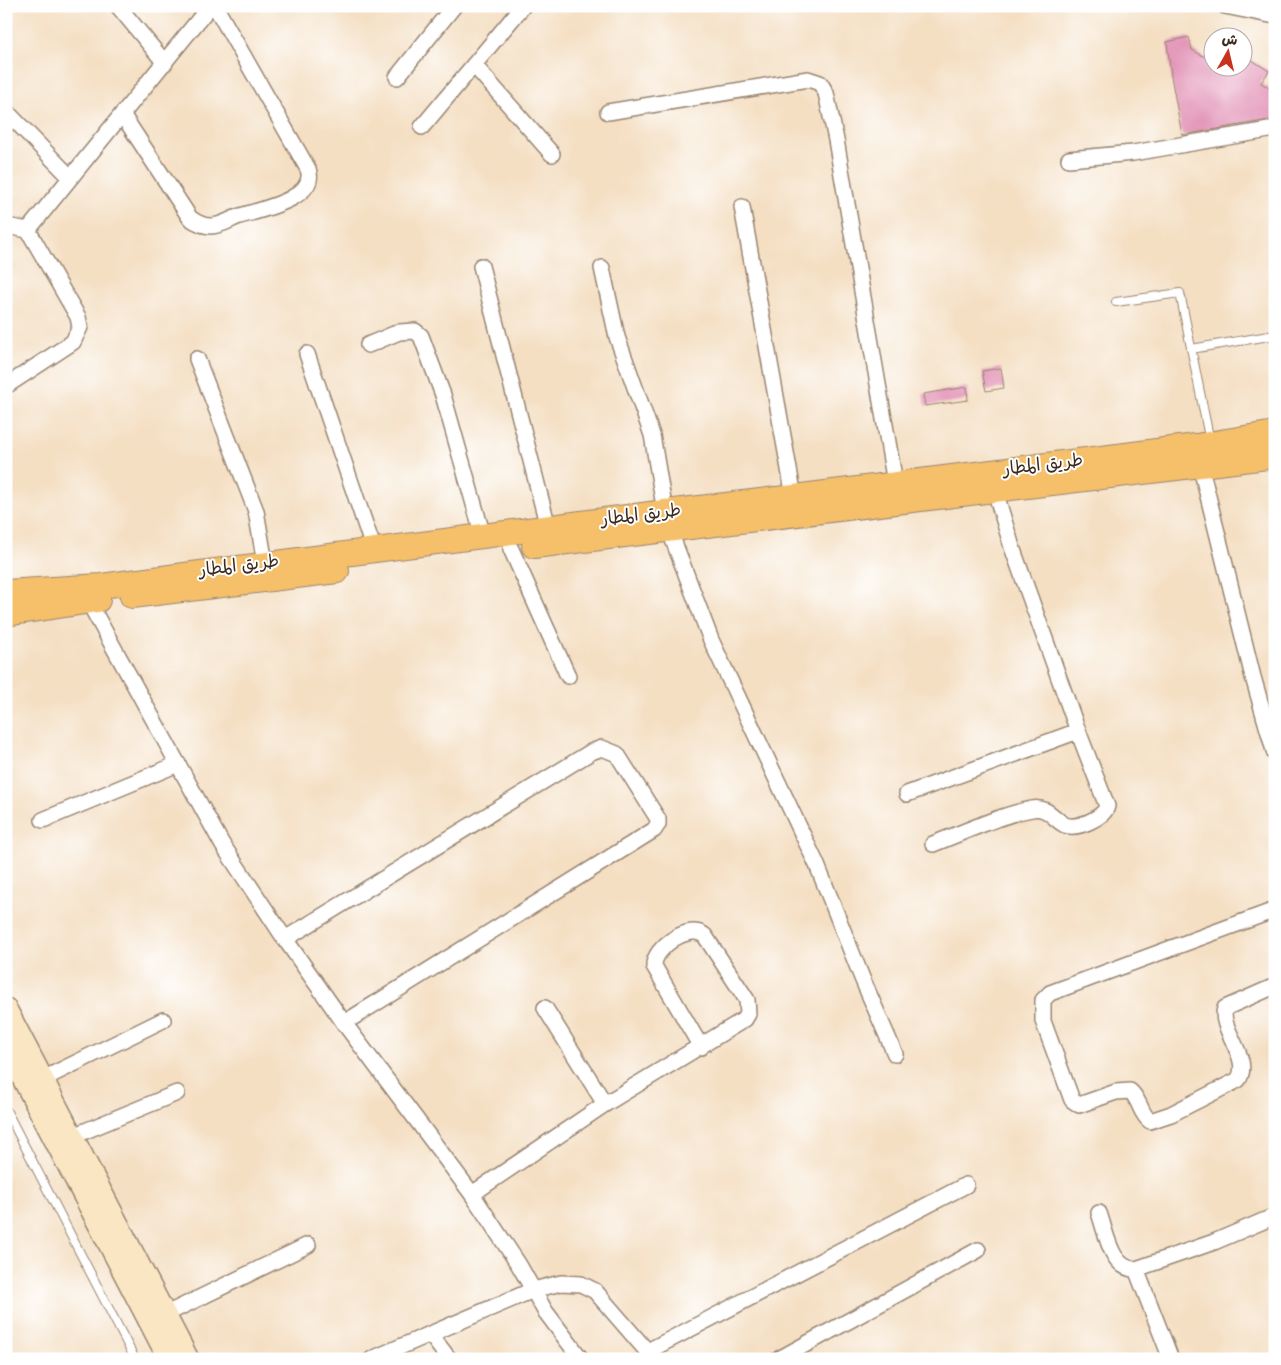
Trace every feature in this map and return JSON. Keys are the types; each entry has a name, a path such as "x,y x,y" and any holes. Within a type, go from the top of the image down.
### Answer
{"main road":[{"name":"طريق المطار","path":"6,614 88,601 511,549 794,498 895,483 1210,444 1275,433"},
{"name":"طريق المطار","path":"6,592 101,586 548,527 667,520 995,491 1275,456"}],"street":[{"path":"118,6 165,63"},
{"path":"28,230 210,6"},
{"path":"122,114 190,218 197,224 217,226 242,216 264,211 307,187 310,181 308,169 215,6"},
{"path":"397,77 454,6"},
{"path":"422,127 523,6"},
{"path":"1225,6 1275,16"},
{"path":"474,65 552,154"},
{"path":"608,112 808,79 820,82 826,93 836,140 895,483"},
{"path":"6,111 70,177"},
{"path":"1069,158 1133,153 1275,129"},
{"path":"742,207 794,498"},
{"path":"6,226 28,230 78,317 80,327 73,342 6,386"},
{"path":"481,266 548,527"},
{"path":"602,268 617,337 652,435 667,520 711,640 817,865 862,978 895,1054"},
{"path":"368,345 399,332 414,331 421,336 443,395 484,536"},
{"path":"307,354 374,550"},
{"path":"197,359 256,511 265,564"},
{"path":"1200,464 1253,678 1275,754"},
{"path":"933,844 1033,808 1051,813 1065,825 1071,826 1101,816 1107,806 1078,732 1012,547 995,491"},
{"path":"511,549 568,676"},
{"path":"88,601 222,844 344,1023 472,1194 519,1265 533,1290 581,1359"},
{"path":"907,794 1078,732"},
{"path":"285,939 591,752 602,748 617,754 658,819 658,824 654,830 344,1023"},
{"path":"43,820 178,764"},
{"path":"1275,910 1050,993 1042,1000 1043,1021 1072,1100 1079,1105 1116,1092 1130,1090 1150,1121 1171,1114 1238,1080 1242,1067 1224,1017 1225,1008 1275,986"},
{"path":"472,1194 606,1104 742,1023 748,1014 747,1000 705,936 700,931 694,930 686,931 660,950 656,956 654,966 701,1047"},
{"path":"545,1008 606,1104"},
{"path":"6,1009 73,1136 157,1319 168,1359"},
{"path":"43,1079 163,1020"},
{"path":"6,1046 157,1319 188,1359"},
{"path":"73,1136 177,1093"},
{"path":"372,1359 533,1290 561,1283 580,1284 595,1291 651,1355 966,1186"},
{"path":"1099,1213 1117,1259 1122,1266 1136,1269 1214,1242 1275,1216"},
{"path":"157,1319 308,1245"},
{"path":"779,1359 978,1250"},
{"path":"1136,1269 1171,1359"},
{"path":"430,1334 449,1359"}],"lane":[{"path":"1116,302 1180,293 1210,444"},
{"path":"1191,349 1275,335"},
{"path":"6,1110 135,1359"}],"building":[{"path":"1189,37 1192,50 1204,57 1204,78 1254,78 1254,61 1269,71 1261,83 1271,89 1275,119 1182,135 1167,42"},
{"path":"1001,368 1004,388 986,391 982,371"},
{"path":"967,387 968,400 925,406 923,394"}]}
